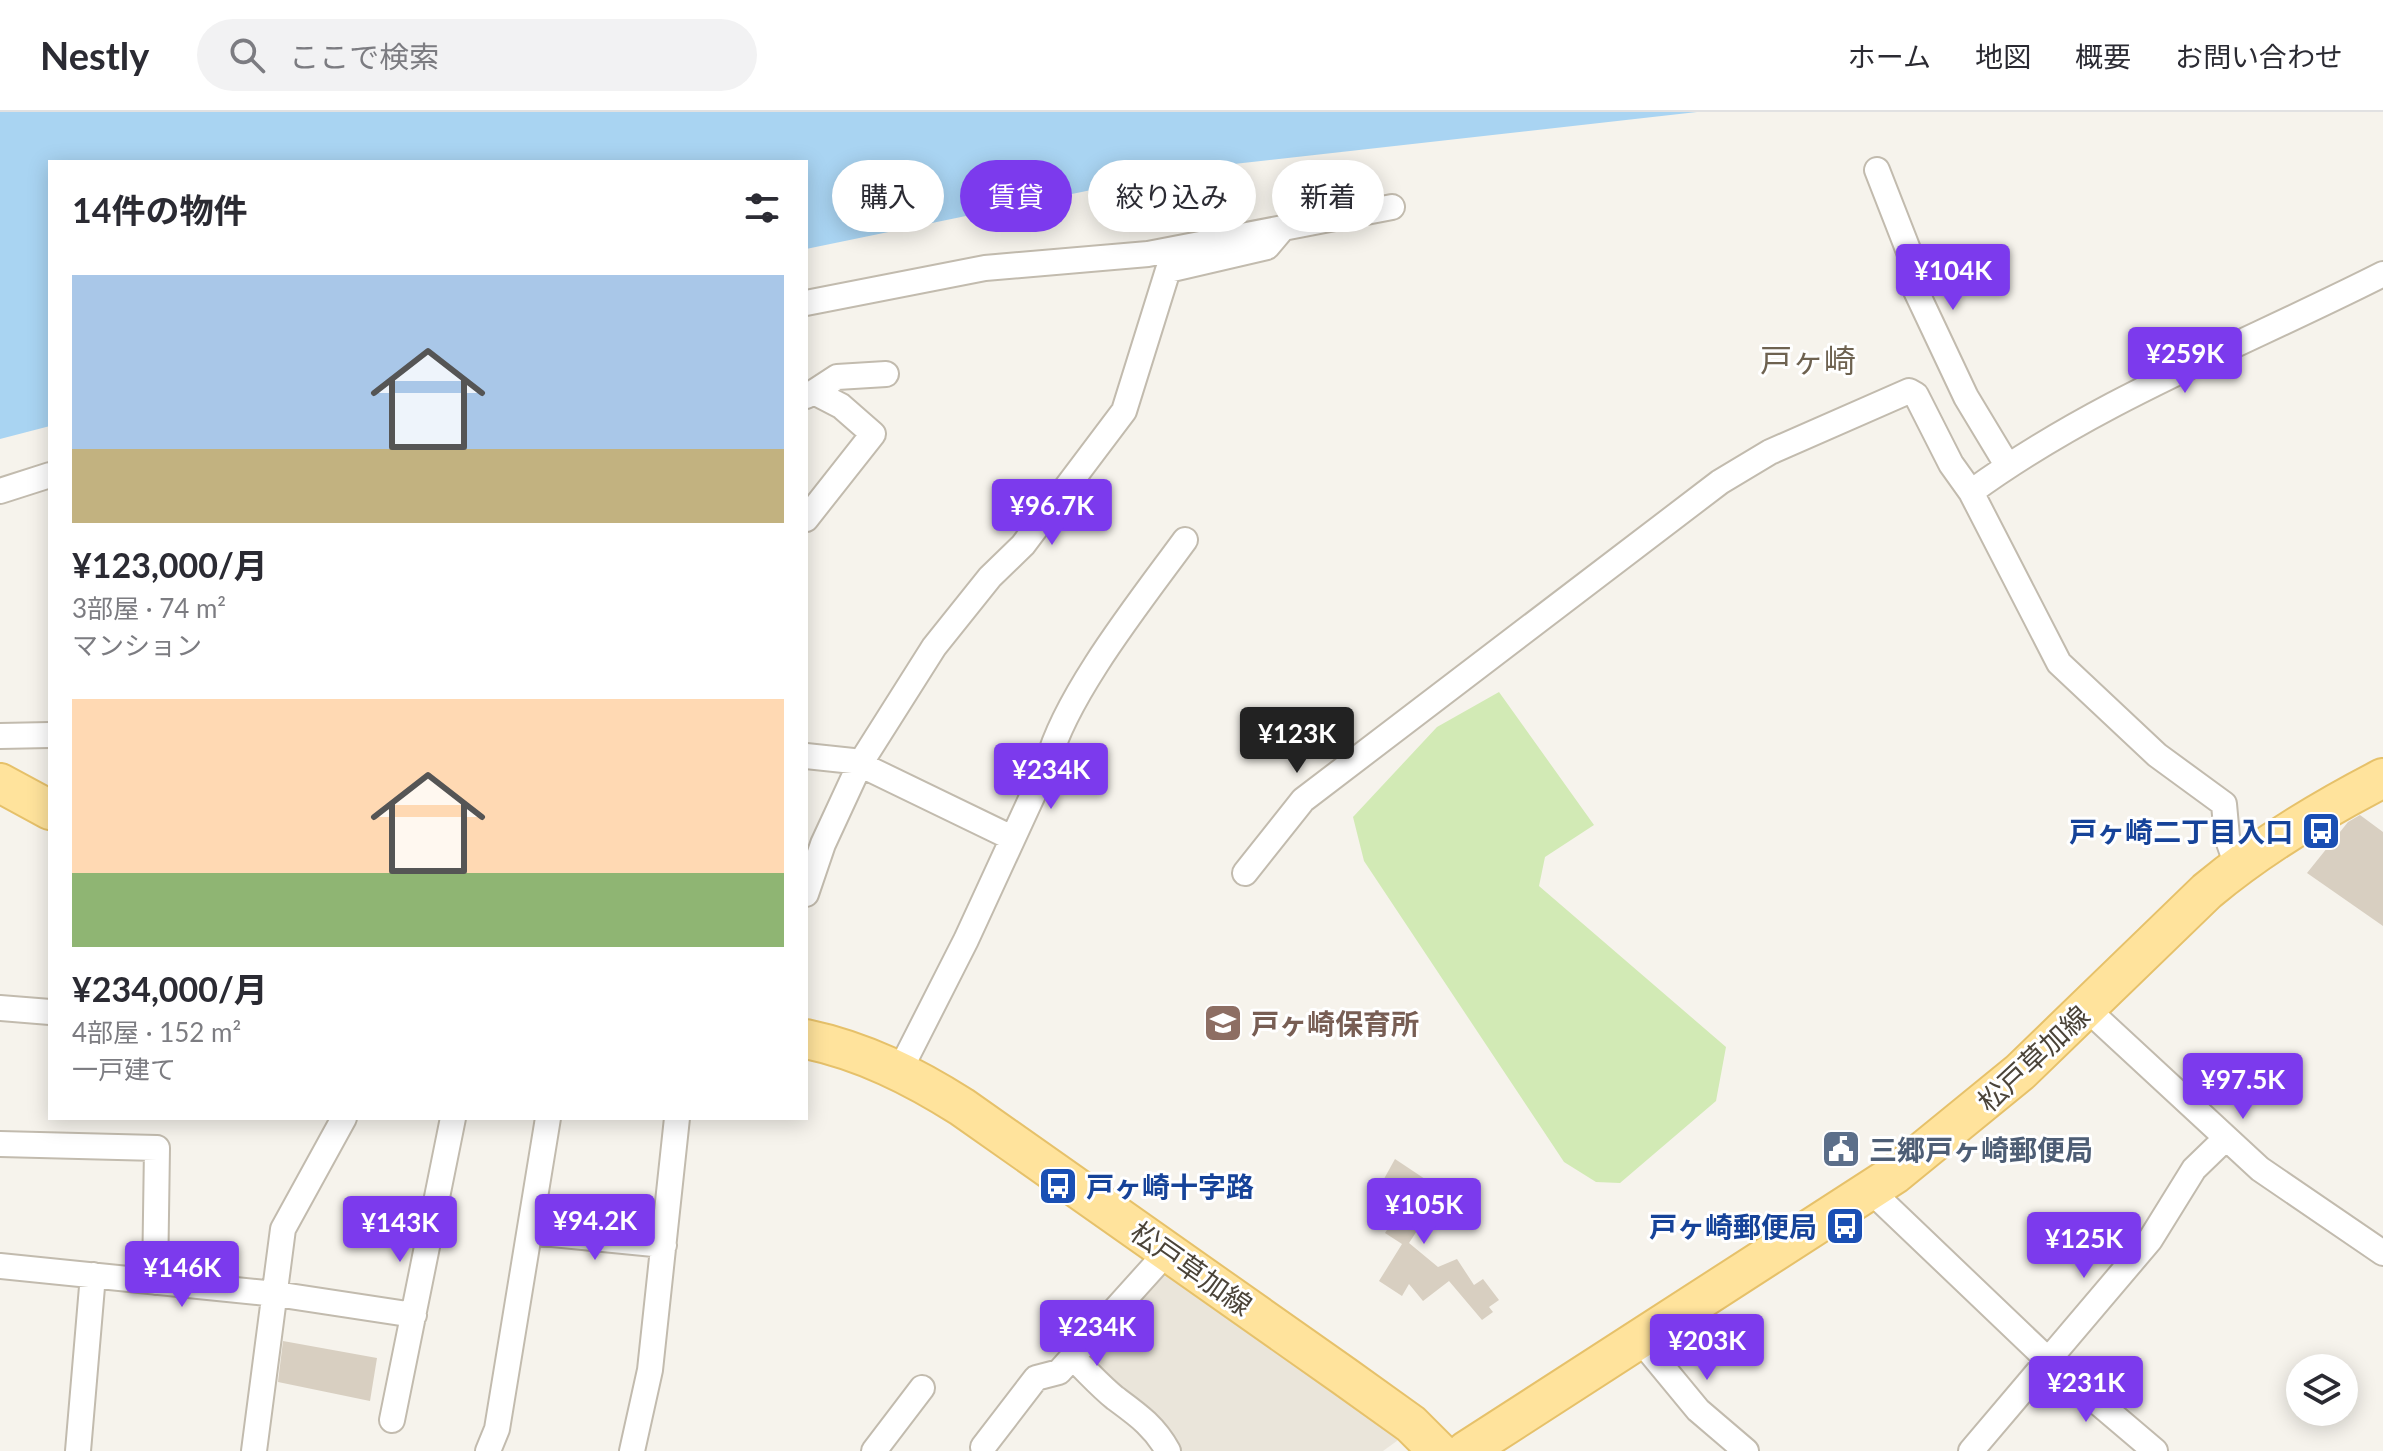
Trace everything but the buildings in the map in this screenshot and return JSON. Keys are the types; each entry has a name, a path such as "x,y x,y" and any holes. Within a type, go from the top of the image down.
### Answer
{"main road":[{"name":"松戸草加線","path":"1466,1451 1871,1191 1979,1110 2207,891 2237,866 2383,778"},
{"path":"0,783 48,809"},
{"name":"松戸草加線","path":"808,1040 864,1055 900,1070 962,1107 1411,1424 1438,1451"}],"street":[{"path":"1877,170 1911,257 1916,291 1966,397 2007,465"},
{"path":"1384,209 1392,207"},
{"path":"808,303 985,268 1148,254 1272,230"},
{"path":"808,881 814,843 934,647 990,577 1023,545 1124,411 1168,270 1267,247 1280,232"},
{"path":"1971,492 2007,465 2142,389 2270,332 2383,274"},
{"path":"810,394 837,377 886,374"},
{"path":"1245,873 1303,800 1720,482 1770,452 1909,391 1916,395 1945,454 1971,492 2059,663 2157,755 2224,804 2227,837 2237,866"},
{"path":"808,516 873,434 841,406 810,394"},
{"path":"0,491 48,476"},
{"path":"900,1070 1048,762 1053,742 1110,644 1185,540"},
{"path":"0,736 48,735"},
{"path":"808,756 860,764 1012,838"},
{"path":"0,1008 48,1012"},
{"path":"2087,1009 2260,1169 2383,1253"},
{"path":"254,1451 283,1229 343,1120"},
{"path":"392,1420 453,1120"},
{"path":"488,1451 497,1429 532,1232 548,1120"},
{"path":"632,1451 650,1370 677,1120"},
{"path":"1971,1451 2150,1240 2194,1169 2226,1138"},
{"path":"0,1144 157,1148 155,1282"},
{"path":"1871,1191 2048,1360 2155,1451"},
{"path":"532,1232 664,1245"},
{"path":"983,1447 1036,1378 1059,1372 1168,1251"},
{"path":"0,1266 276,1294 414,1315"},
{"path":"78,1451 93,1275"},
{"path":"1641,1341 1698,1410 1735,1448"},
{"path":"1073,1358 1114,1397 1138,1412 1157,1432 1168,1451"},
{"path":"874,1451 922,1388"}],"shaded area":[{"path":"1165,1266 1401,1438 1383,1451 1181,1451 1082,1354"}],"green space":[{"path":"1499,692 1594,825 1545,857 1539,886 1726,1047 1716,1101 1620,1183 1596,1182 1564,1162 1364,861 1353,817 1437,727"}],"water":[{"path":"0,112 1697,112 1256,161 1088,160 1088,191 1072,194 1072,160 960,160 960,217 944,220 944,160 832,160 832,232 888,232 808,249 808,160 48,160 48,427 0,439"}],"place":[{"name":"戸ヶ崎二丁目入口","path":"2321,831"},
{"name":"戸ヶ崎保育所","path":"1223,1023"},
{"name":"三郷戸ヶ崎郵便局","path":"1841,1149"},
{"name":"戸ヶ崎十字路","path":"1058,1186"},
{"name":"戸ヶ崎郵便局","path":"1845,1226"}],"district":[{"name":"戸ヶ崎","path":"1808,359"}]}
